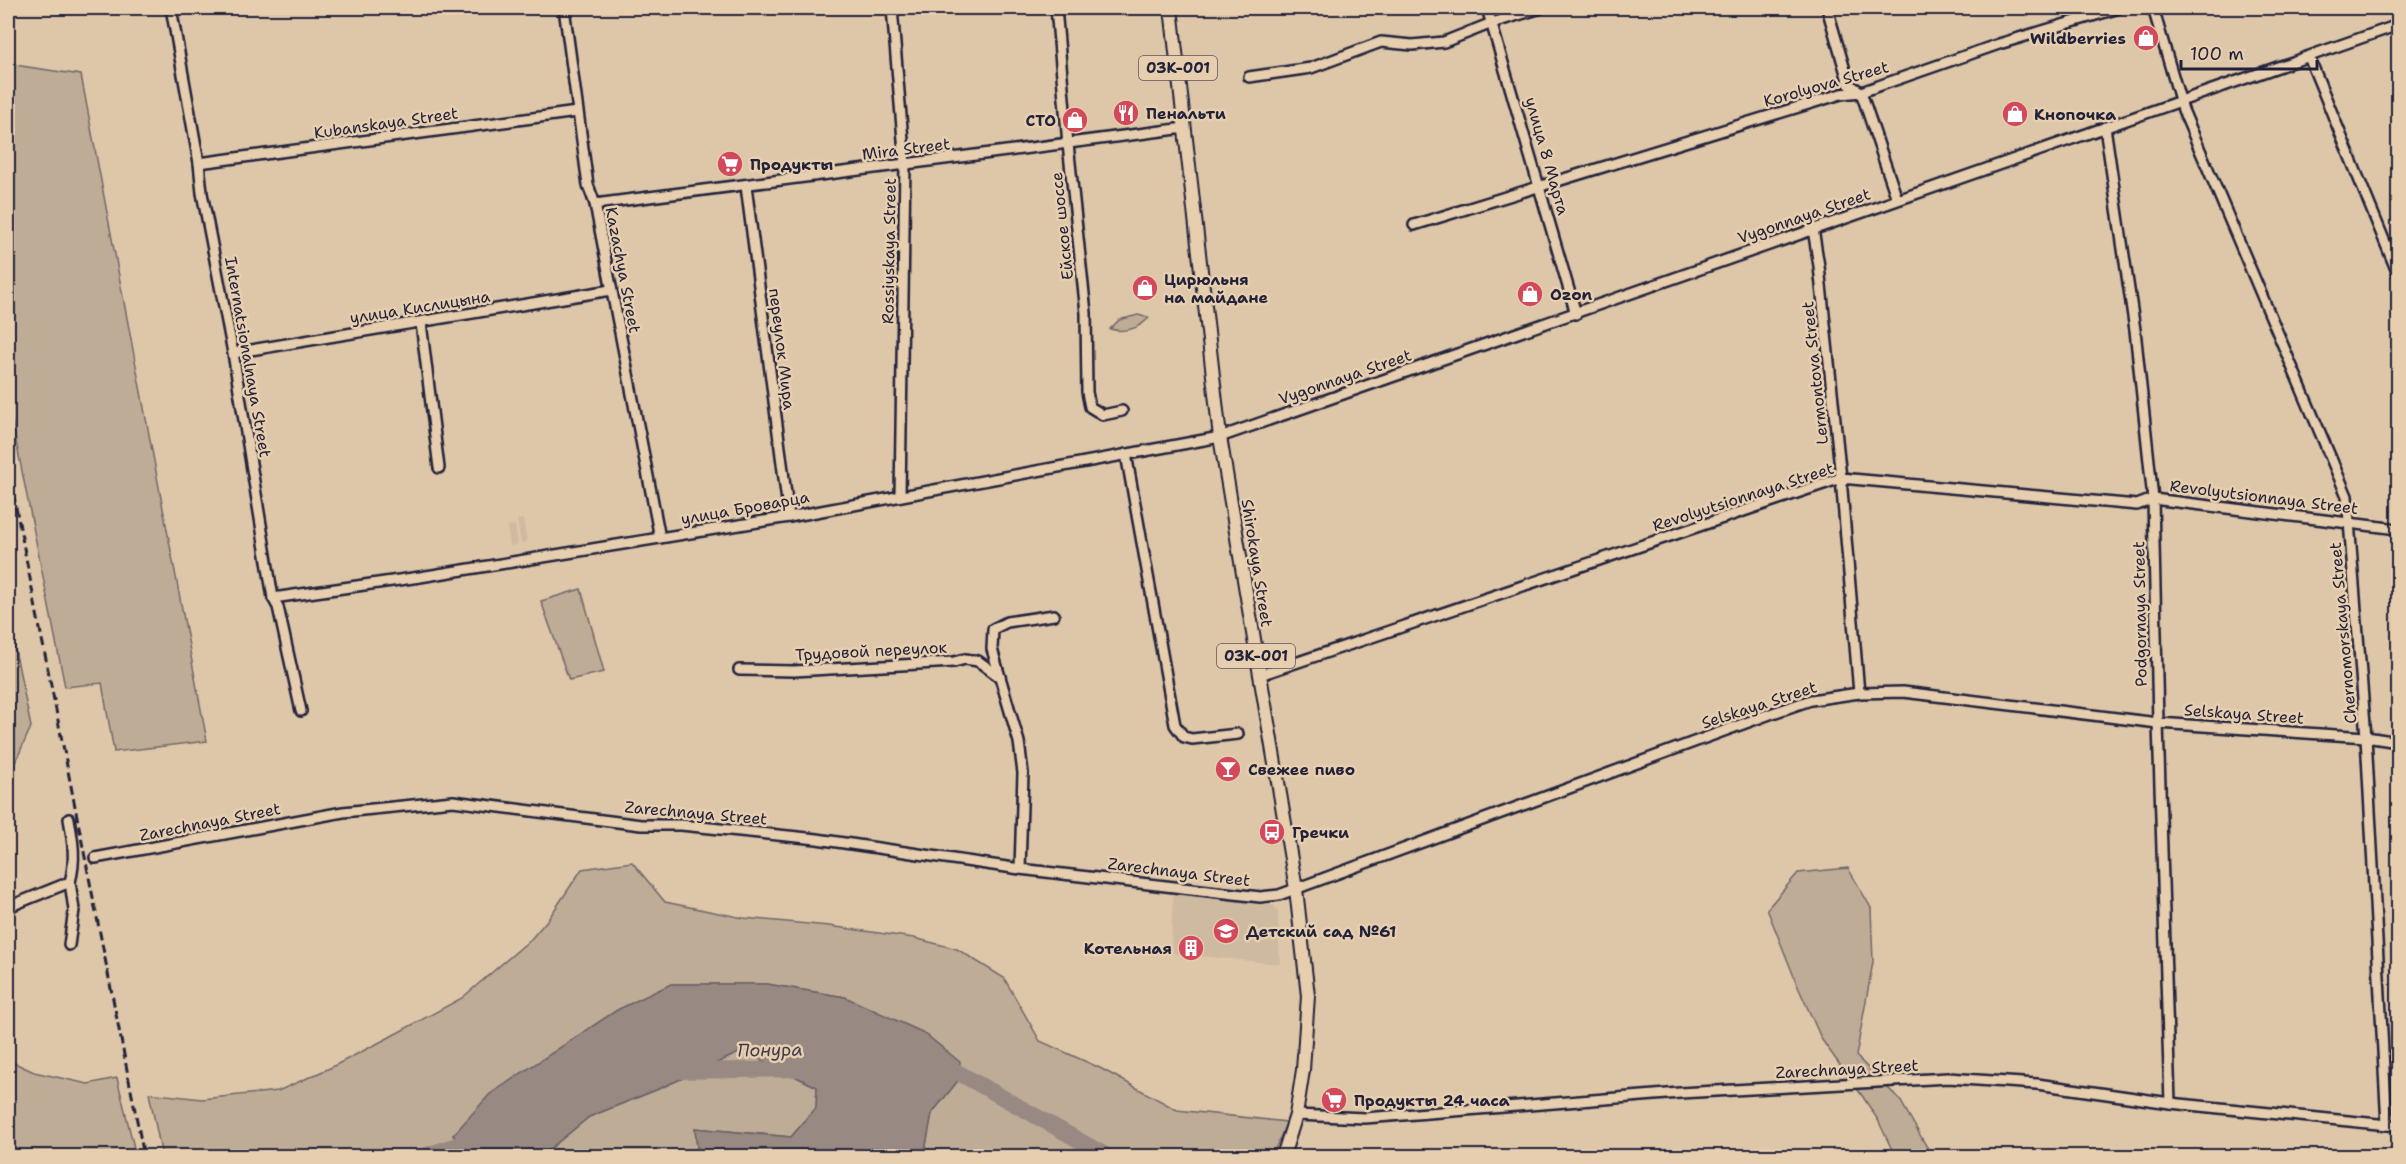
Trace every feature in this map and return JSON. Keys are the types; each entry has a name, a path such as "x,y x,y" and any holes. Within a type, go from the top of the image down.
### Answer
{"main road":[{"name":"Shirokaya Street","path":"1171,8 1220,437 1296,889 1308,996 1306,1047 1296,1115 1283,1156"}],"street":[{"name":"Internatsionalnaya Street","path":"171,8 199,164 202,193 233,353 273,598 278,607 300,711"},
{"name":"Kazachya Street","path":"564,8 588,185 595,204 660,538"},
{"name":"Rossiyskaya Street","path":"892,8 905,164 900,496"},
{"name":"Ейское шоссе","path":"1056,8 1086,313 1087,393 1090,407 1103,415 1122,411"},
{"name":"улица 8 Марта","path":"1487,8 1576,314"},
{"path":"1249,77 1311,68 1381,42 1412,45 1444,42 1492,23 1541,8"},
{"path":"1827,8 1849,84 1861,92 1897,199"},
{"name":"Korolyova Street","path":"1414,225 1841,94 1861,92 1999,44 2119,8"},
{"name":"Chernomorskaya Street","path":"2153,8 2181,101 2347,496 2367,737 2387,1125"},
{"name":"Vygonnaya Street","path":"1220,437 2398,25"},
{"path":"2309,57 2398,274"},
{"name":"Kubanskaya Street","path":"199,164 577,112"},
{"name":"Podgornaya Street","path":"2105,127 2135,330 2153,499 2157,723 2170,1103"},
{"name":"Mira Street","path":"595,204 1185,128"},
{"name":"переулок Мира","path":"746,186 789,517"},
{"name":"Lermontova Street","path":"1813,229 1819,266 1841,478 1859,693"},
{"name":"улица Кислицына","path":"233,353 611,290"},
{"path":"421,323 439,468"},
{"name":"улица Броварца","path":"273,598 420,578 789,517 1220,437"},
{"path":"1126,454 1175,725 1184,737 1192,739 1238,734"},
{"name":"Revolyutsionnaya Street","path":"1260,675 1841,478 2138,505 2153,499 2398,529"},
{"path":"1020,869 1023,773 1019,742 992,649 993,629 1007,622 1054,615"},
{"name":"Трудовой переулок","path":"739,670 794,671 954,662 965,659 978,661 1000,677"},
{"name":"Selskaya Street","path":"1296,889 1770,714 1811,700 1859,693 1903,692 2157,723 2367,737 2398,742"},
{"name":"Zarechnaya Street","path":"95,858 343,812 453,801 641,825 681,825 817,838 1020,869 1260,897 1296,889"},
{"path":"69,819 74,846 74,866 70,882 74,910 69,945"},
{"path":"8,907 70,882"},
{"name":"Zarechnaya Street","path":"1296,1115 1365,1118 1680,1093 1948,1078 2037,1084 2170,1103 2398,1126"}],"shaded area":[{"path":"8,64 81,75 207,741 114,752 102,683 65,687 8,401"},
{"path":"1138,315 1149,318 1131,329 1121,331 1110,329 1119,320"},
{"path":"523,519 527,542 521,543 517,520"},
{"path":"515,525 518,544 510,546 507,526"},
{"path":"581,589 604,672 569,680 541,601"},
{"path":"8,615 31,727 10,774 8,773"},
{"path":"632,862 665,902 743,918 829,926 914,938 957,949 1004,978 1040,1041 1100,1068 1177,1110 1287,1122 1272,1156 924,1156 932,1113 957,1082 845,997 767,984 671,984 453,1135 470,1156 162,1156 149,1093 202,1099 278,1091 330,1068 462,998 531,939 549,918 582,869"},
{"path":"1848,868 1871,908 1873,962 1856,1056 1900,1100 1932,1156 1895,1156 1878,1120 1822,1040 1767,909 1798,873"},
{"path":"1173,894 1273,905 1278,911 1280,964 1171,953"},
{"path":"743,1051 817,1087 816,1108 791,1137 695,1128 697,1148 721,1156 541,1156 589,1117"},
{"path":"8,1060 34,1072 88,1084 117,1078 136,1156 8,1156"}],"water":[{"path":"671,984 767,984 845,997 924,1033 960,1062 957,1082 932,1113 924,1156 721,1156 697,1148 695,1128 791,1137 816,1108 817,1087 743,1051 589,1117 541,1156 470,1156 453,1135 490,1094 617,1010"}],"waterway":[{"name":"Понура","path":"938,1068 950,1068 1107,1156"},
{"name":"Понура","path":"677,1071 804,1069"},
{"name":"Понура","path":"424,1156 480,1137"}],"railway":[{"path":"8,467 144,1156"}],"place":[{"name":"Wildberries","path":"2146,38"},
{"name":"Пенальти","path":"1126,113"},
{"name":"Кнопочка","path":"2015,114"},
{"name":"СТО","path":"1075,120"},
{"name":"Продукты","path":"730,164"},
{"name":"Цирюльня на майдане","path":"1145,288"},
{"name":"Ozon","path":"1530,294"},
{"name":"Свежее пиво","path":"1228,769"},
{"name":"Гречки","path":"1272,832"},
{"name":"Детский сад №61","path":"1226,931"},
{"name":"Котельная","path":"1191,948"},
{"name":"Продукты 24 часа","path":"1334,1100"}]}
